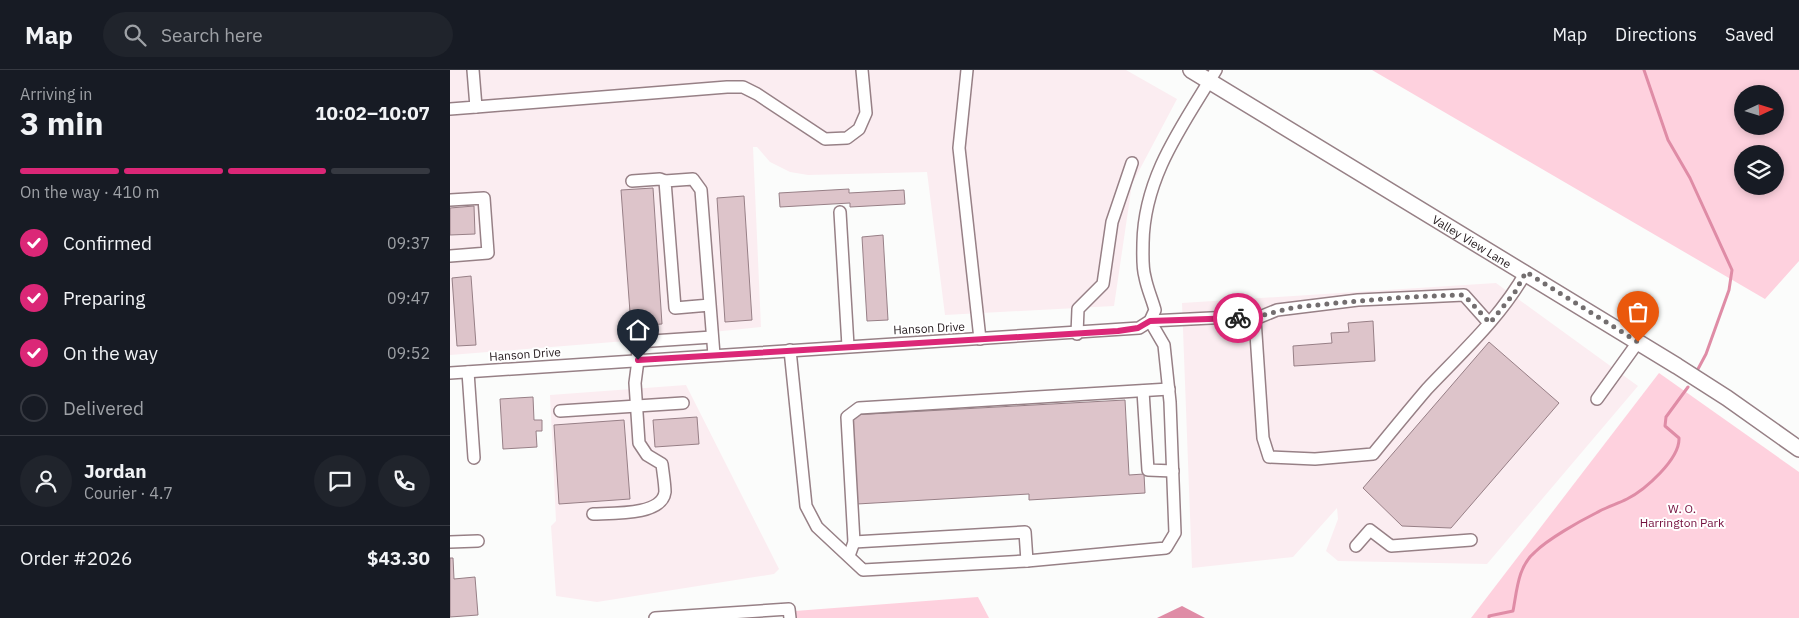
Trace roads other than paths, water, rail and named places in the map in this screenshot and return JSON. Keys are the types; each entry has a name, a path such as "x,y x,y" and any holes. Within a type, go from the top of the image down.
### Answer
{"main road":[{"name":"Valley View Lane","path":"1191,70 1213,76 1727,398 1799,449"}],"street":[{"path":"473,70 476,107"},
{"path":"450,109 743,87 780,107 825,138 847,138 859,129 866,113 862,70"},
{"path":"967,70 959,148 980,339"},
{"path":"790,350 806,506 817,527 863,570 1027,560 1166,548 1175,534 1169,389 1164,345 1150,321 1155,310 1145,277 1143,227 1152,186 1174,139 1213,76"},
{"path":"1077,334 1078,309 1103,284 1112,222 1132,163"},
{"path":"632,181 693,179 701,190 714,355"},
{"path":"665,181 675,308 710,305"},
{"path":"450,200 484,198 488,253 450,256"},
{"path":"840,212 848,346"},
{"path":"1490,323 1464,295 1358,300 1277,310 1255,319 1263,438 1269,457 1316,459 1373,454 1426,391 1490,323 1515,292 1526,272"},
{"name":"Hanson Drive","path":"450,373 848,346 1077,334 1138,328 1150,321 1231,317 1255,319"},
{"path":"593,514 649,510 658,504 665,494 662,464 647,455 639,443 635,383 638,360 637,342 712,337"},
{"path":"1597,399 1638,342"},
{"path":"468,372 474,458"},
{"path":"849,556 854,542 847,417 859,408 1169,389"},
{"path":"1143,391 1148,470 1173,471"},
{"path":"560,411 683,403"},
{"path":"1356,546 1370,530 1391,546 1471,540"},
{"path":"854,542 1025,532 1027,560"},
{"path":"450,542 478,541"},
{"path":"655,618 790,609 790,618"}],"waterway":[{"path":"1644,70 1668,140 1690,178 1732,270 1729,290 1706,354 1698,369"},
{"path":"1489,618 1489,616 1513,611 1517,587 1525,564 1541,547 1582,521 1634,495 1652,481 1668,464 1678,446 1679,438 1665,426 1666,417 1688,387"}],"park label":[{"name":"W. O. Harrington Park","path":"1682,515"}]}
